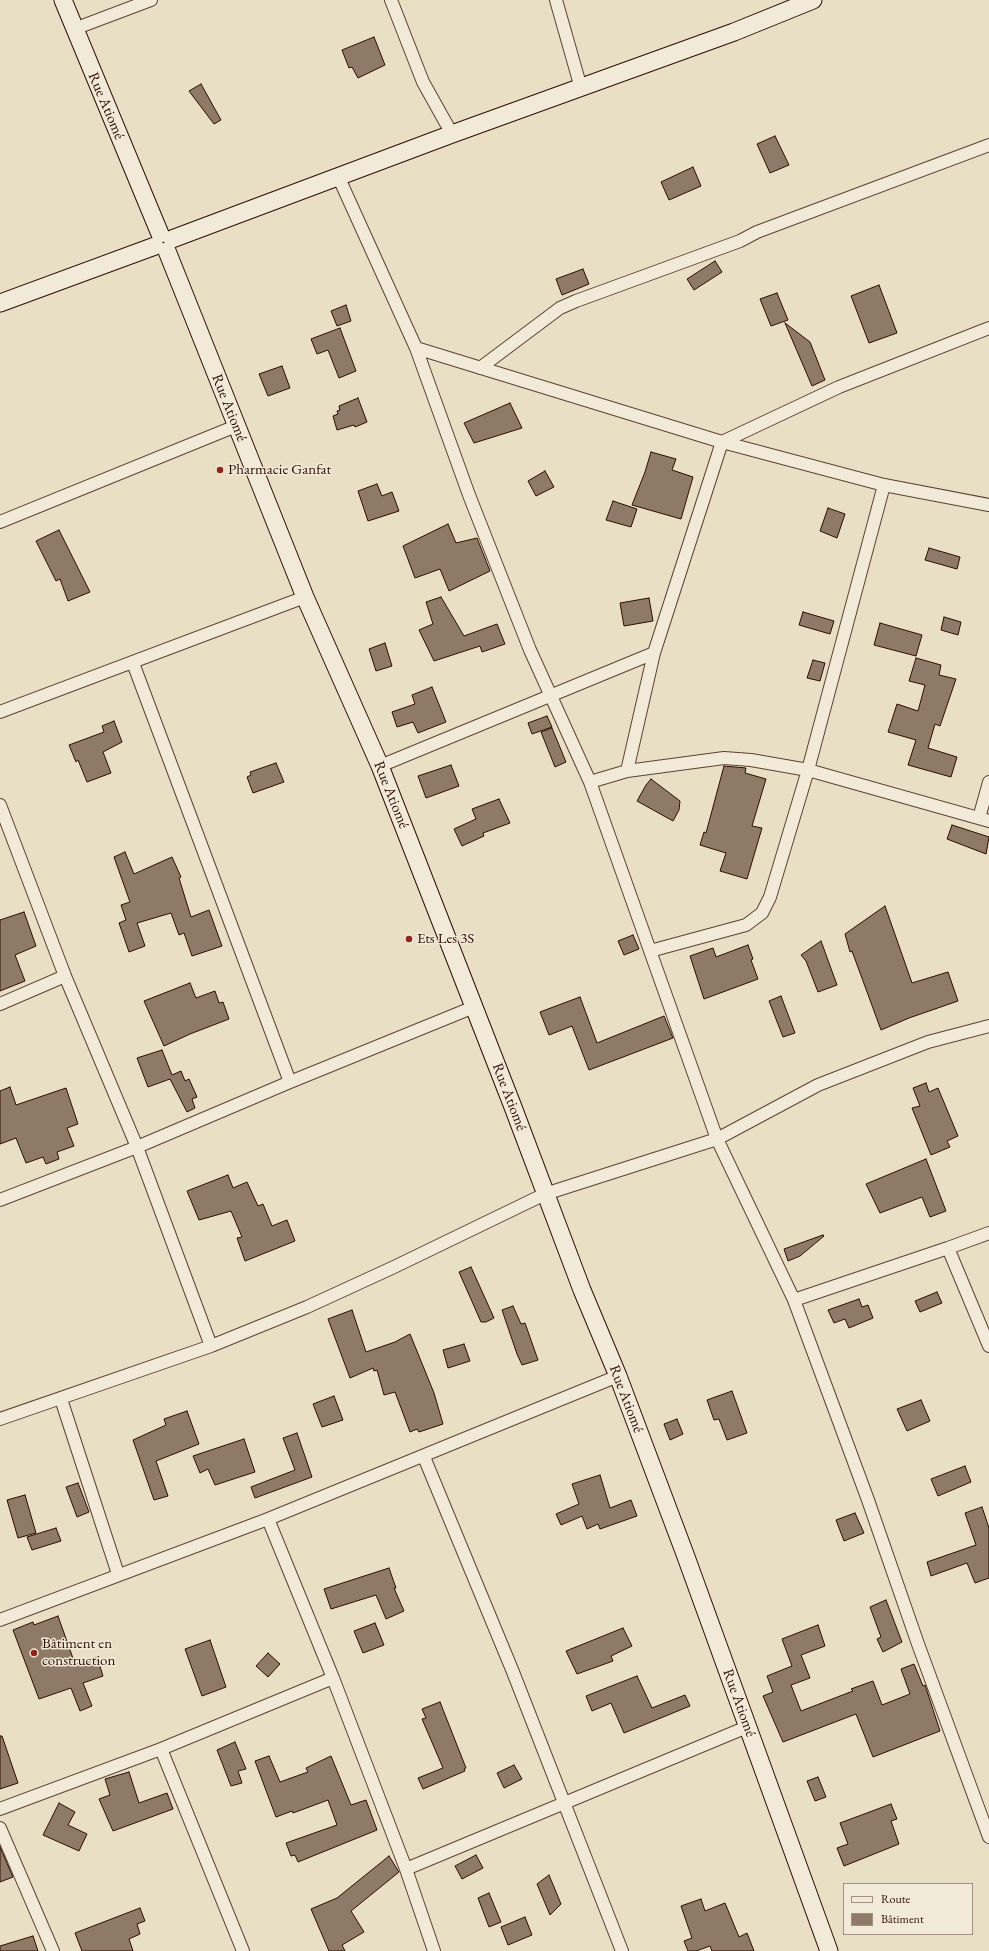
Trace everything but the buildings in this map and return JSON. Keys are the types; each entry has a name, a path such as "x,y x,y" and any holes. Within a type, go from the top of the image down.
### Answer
{"street":[{"name":"Rue Atiomé","path":"63,0 164,243 305,597 380,766 582,1290 618,1376 685,1554 829,1951"},
{"path":"74,29 151,0"},
{"path":"391,0 423,82 452,134"},
{"path":"556,0 581,88"},
{"path":"0,303 164,243 338,176 734,32 813,0"},
{"path":"480,368 560,308 740,241 757,232 989,145"},
{"path":"338,176 416,348 469,495 530,650 550,697 590,782 717,1139 794,1300 868,1500 918,1644 989,1837"},
{"path":"627,771 654,654 722,442 839,387 989,328"},
{"path":"416,348 722,442 884,485 989,505"},
{"path":"0,522 236,426"},
{"path":"650,951 746,925 762,913 770,898 808,770 884,485"},
{"path":"0,712 305,597"},
{"path":"380,766 654,654"},
{"path":"133,663 290,1082"},
{"path":"590,782 627,771 724,758 752,760 808,770 984,819 989,782"},
{"path":"0,805 65,976 137,1147 211,1346"},
{"path":"0,1004 65,976"},
{"path":"0,1200 137,1147 290,1082 474,1007"},
{"path":"0,1419 211,1346 387,1270 545,1194 717,1139 811,1089 867,1065 928,1042 989,1026"},
{"path":"794,1300 989,1233"},
{"path":"948,1248 989,1346"},
{"path":"0,1620 118,1574 268,1519 424,1457 618,1376"},
{"path":"61,1399 118,1574"},
{"path":"424,1457 510,1665 622,1951"},
{"path":"268,1519 333,1678 406,1869 434,1951"},
{"path":"0,1809 161,1749 333,1678"},
{"path":"406,1869 747,1727"},
{"path":"161,1749 243,1951"},
{"path":"0,1828 53,1951"}],"place":[{"name":"Pharmacie Ganfat","path":"220,470"},
{"name":"Ets Les 3S","path":"409,939"},
{"name":"Bâtiment en construction","path":"34,1653"}]}
